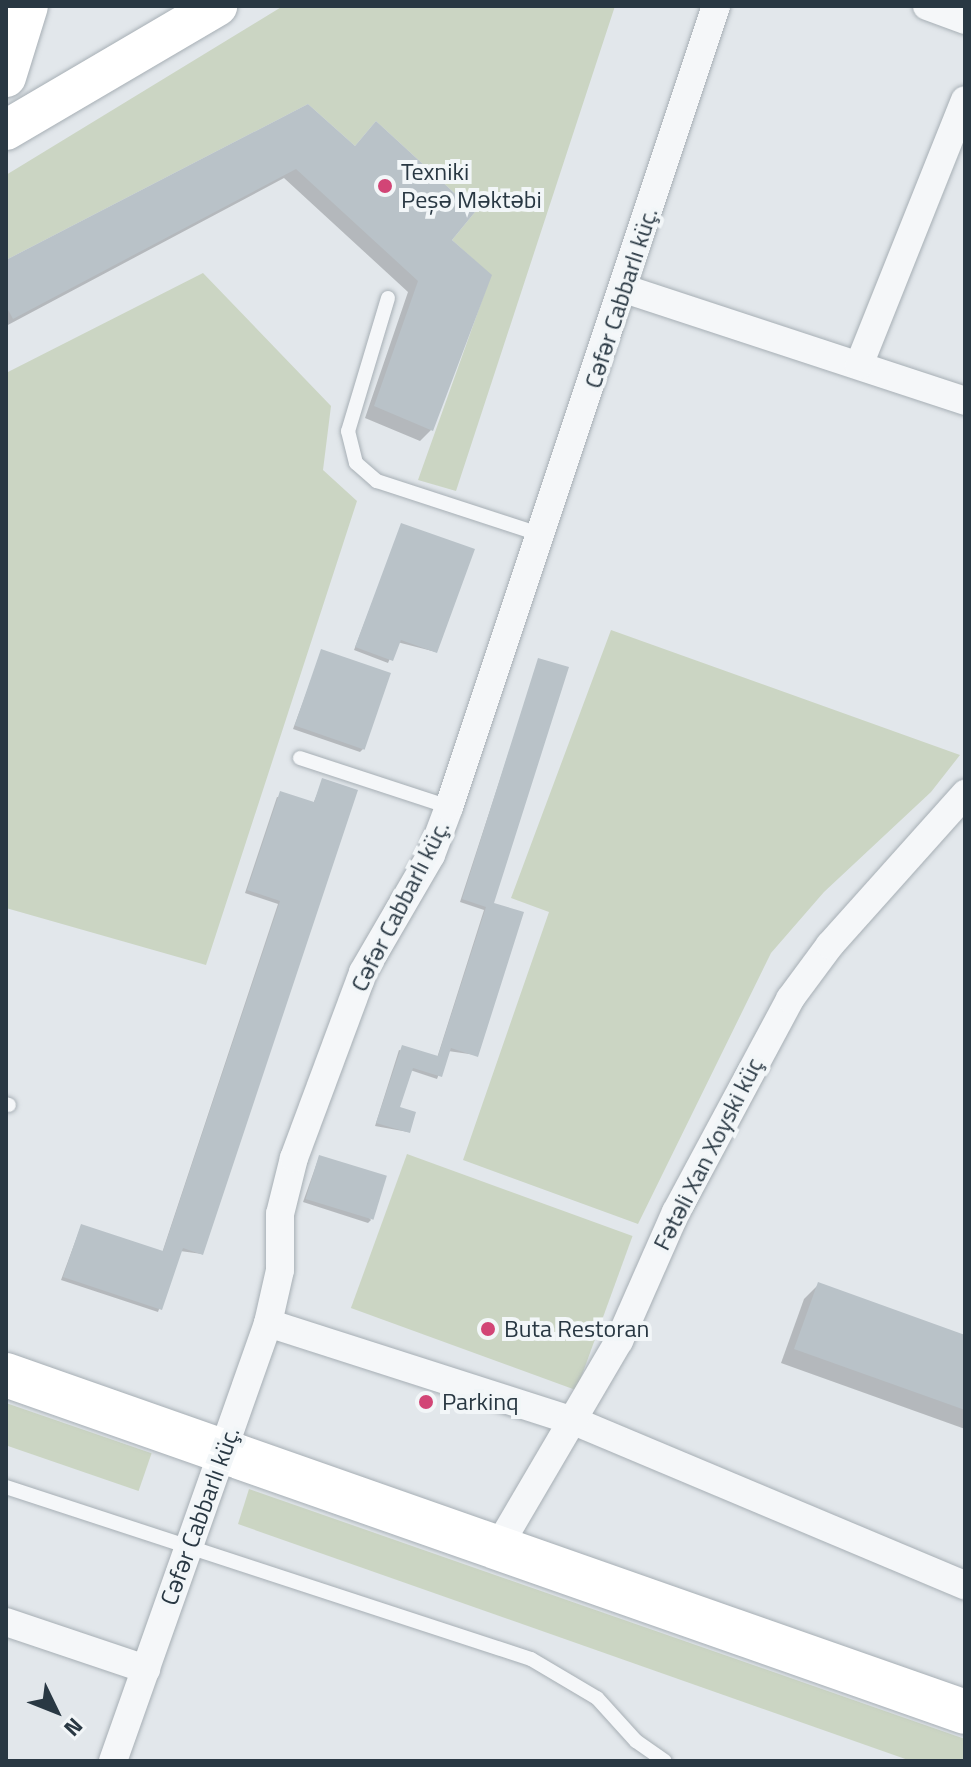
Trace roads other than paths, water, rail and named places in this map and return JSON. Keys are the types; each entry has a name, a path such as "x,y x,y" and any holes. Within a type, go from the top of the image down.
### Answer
{"highway":[{"path":"6,1375 965,1712"}],"street":[{"path":"6,77 28,6"},
{"path":"6,130 217,6"},
{"name":"Cəfər Cabbarlı küç.","path":"113,1761 268,1323 280,1270 280,1214 294,1158 363,972 425,867 449,807 625,289 716,6"},
{"path":"927,6 965,20"},
{"path":"859,365 965,100"},
{"path":"625,289 965,401"},
{"name":"Fətəli Xan Xoyski küç","path":"498,1547 619,1341 703,1158 790,999 830,945 965,794"},
{"path":"268,1323 574,1421 965,1585"},
{"path":"6,1622 146,1669"}],"lane":[{"path":"388,298 348,431 356,463 377,481 542,535"},
{"path":"300,758 449,807"},
{"path":"6,1487 531,1659 597,1698 636,1741 664,1761"}],"place":[{"name":"Texniki Peşə Məktəbi","path":"385,186"},
{"name":"Buta Restoran","path":"488,1329"},
{"name":"Parkinq","path":"426,1402"}]}
